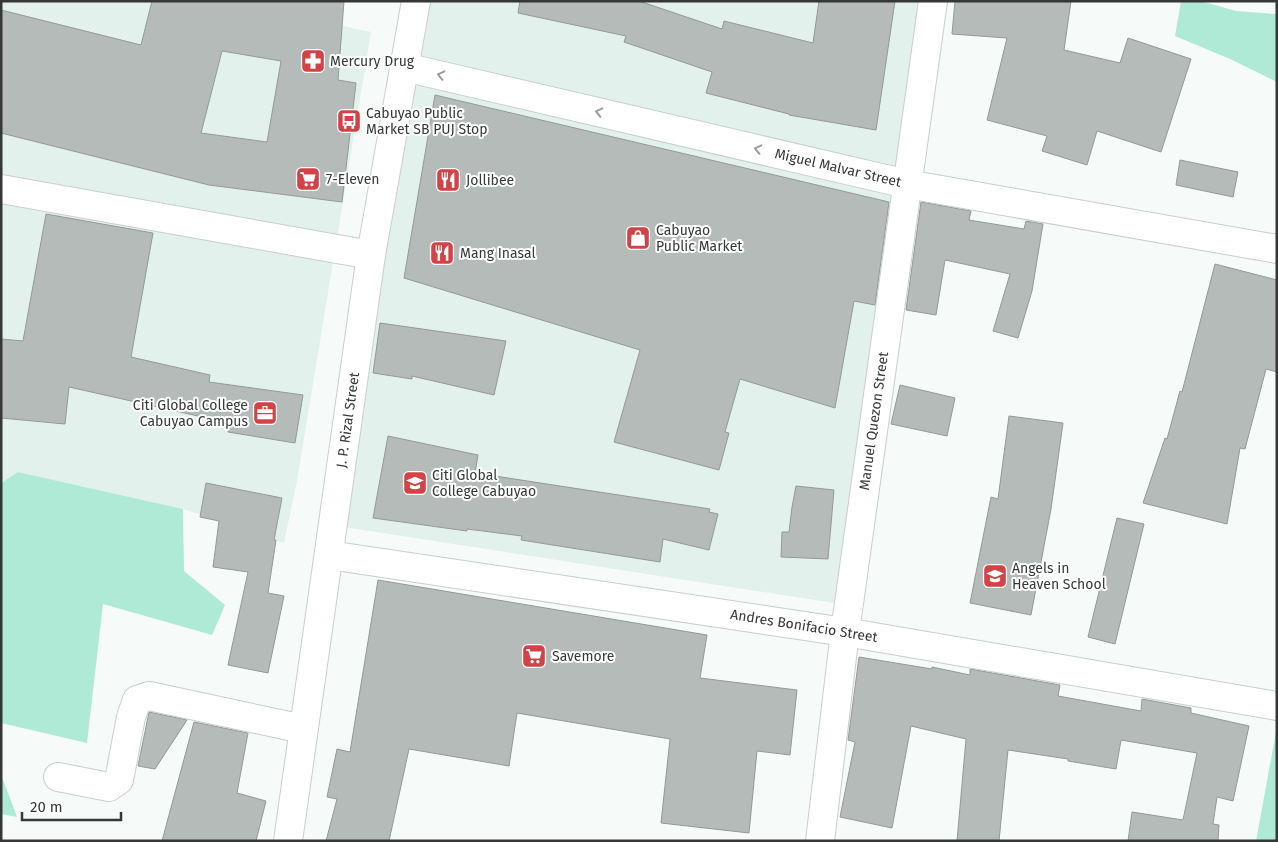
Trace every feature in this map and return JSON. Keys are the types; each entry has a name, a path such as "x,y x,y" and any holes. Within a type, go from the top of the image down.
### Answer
{"street":[{"name":"J. P. Rizal Street","path":"288,841 371,255 416,1"},
{"name":"Manuel Quezon Street","path":"820,841 845,632 933,1"},
{"name":"Miguel Malvar Street","path":"404,67 907,184 1277,249"},
{"path":"1,189 371,255"},
{"name":"Andres Bonifacio Street","path":"329,555 845,632 1277,706"},
{"path":"58,777 109,787 119,780 131,717 137,700 149,696 303,729"}],"shaded area":[{"path":"1,1 231,1 371,32 297,481 284,543 183,509 18,472 1,483"},
{"path":"408,1 922,1 847,605 324,524"}],"green space":[{"path":"1181,1 1201,1 1236,11 1277,14 1277,82 1230,59 1175,36"},
{"path":"18,472 183,509 184,571 225,605 212,635 103,604 87,743 1,723 1,483"},
{"path":"1276,732 1277,841 1256,841"},
{"path":"1,774 17,817 1,814"}],"building":[{"path":"152,1 344,1 338,80 356,83 342,202 209,185 1,133 1,10 141,45","holes":["222,51 281,61 267,142 201,133"]},
{"path":"520,1 639,1 722,29 724,21 813,43 819,1 895,1 876,130 789,115 706,93 712,72 624,42 626,36 518,13"},
{"path":"955,1 1071,1 1064,50 1120,63 1128,38 1191,59 1161,152 1097,131 1087,165 1042,151 1047,136 987,120 1007,38 952,34"},
{"name":"Cabuyao Public Market","path":"435,95 889,202 875,305 854,301 835,408 740,379 725,432 729,433 719,470 614,442 640,350 404,278"},
{"path":"1180,160 1238,172 1233,197 1176,185"},
{"path":"921,202 971,211 969,220 1024,229 1026,221 1043,224 1032,291 1018,338 993,331 1010,274 945,260 936,315 906,310"},
{"path":"46,214 153,233 131,357 210,375 209,382 303,395 295,443 228,432 229,423 69,387 65,424 1,418 1,339 23,341"},
{"path":"1215,264 1277,280 1277,372 1266,369 1245,449 1240,448 1227,524 1143,503 1165,438 1167,439 1180,391 1182,392"},
{"path":"380,323 506,341 494,395 412,376 412,379 373,373"},
{"path":"900,385 955,398 947,436 891,424"},
{"path":"1009,416 1063,423 1051,509 1031,615 970,603 991,497 998,499"},
{"path":"388,436 478,455 475,473 710,509 709,512 718,514 709,550 663,539 660,562 521,540 522,536 467,529 467,531 373,518"},
{"path":"206,483 282,498 274,540 276,540 268,593 284,596 268,673 228,665 248,572 213,567 219,521 200,517"},
{"path":"796,486 834,490 828,559 781,557 782,532 789,532"},
{"path":"1117,518 1144,524 1115,644 1088,637"},
{"path":"378,580 707,635 700,678 797,690 790,755 757,751 749,833 661,823 670,739 517,713 509,766 409,749 389,841 326,841 337,799 327,797 337,749 350,752"},
{"path":"859,657 932,669 932,667 970,675 970,669 1060,685 1058,696 1141,711 1142,699 1191,708 1191,713 1249,726 1233,801 1217,797 1213,824 1219,825 1218,841 1128,841 1132,812 1183,820 1197,753 1121,740 1116,769 1068,761 1068,759 1008,750 999,841 957,841 966,739 911,726 892,828 840,817 855,742 848,740"},
{"path":"149,712 187,720 155,769 138,766"},
{"path":"194,722 248,733 237,793 266,801 256,841 162,841"}],"place":[{"name":"Mercury Drug","path":"313,61"},
{"name":"Cabuyao Public Market SB PUJ Stop","path":"349,121"},
{"name":"7-Eleven","path":"308,179"},
{"name":"Jollibee","path":"448,180"},
{"name":"Cabuyao Public Market","path":"638,238"},
{"name":"Mang Inasal","path":"442,253"},
{"name":"Citi Global College Cabuyao Campus","path":"265,413"},
{"name":"Citi Global College Cabuyao","path":"415,483"},
{"name":"Angels in Heaven School","path":"995,576"},
{"name":"Savemore","path":"534,656"}]}
